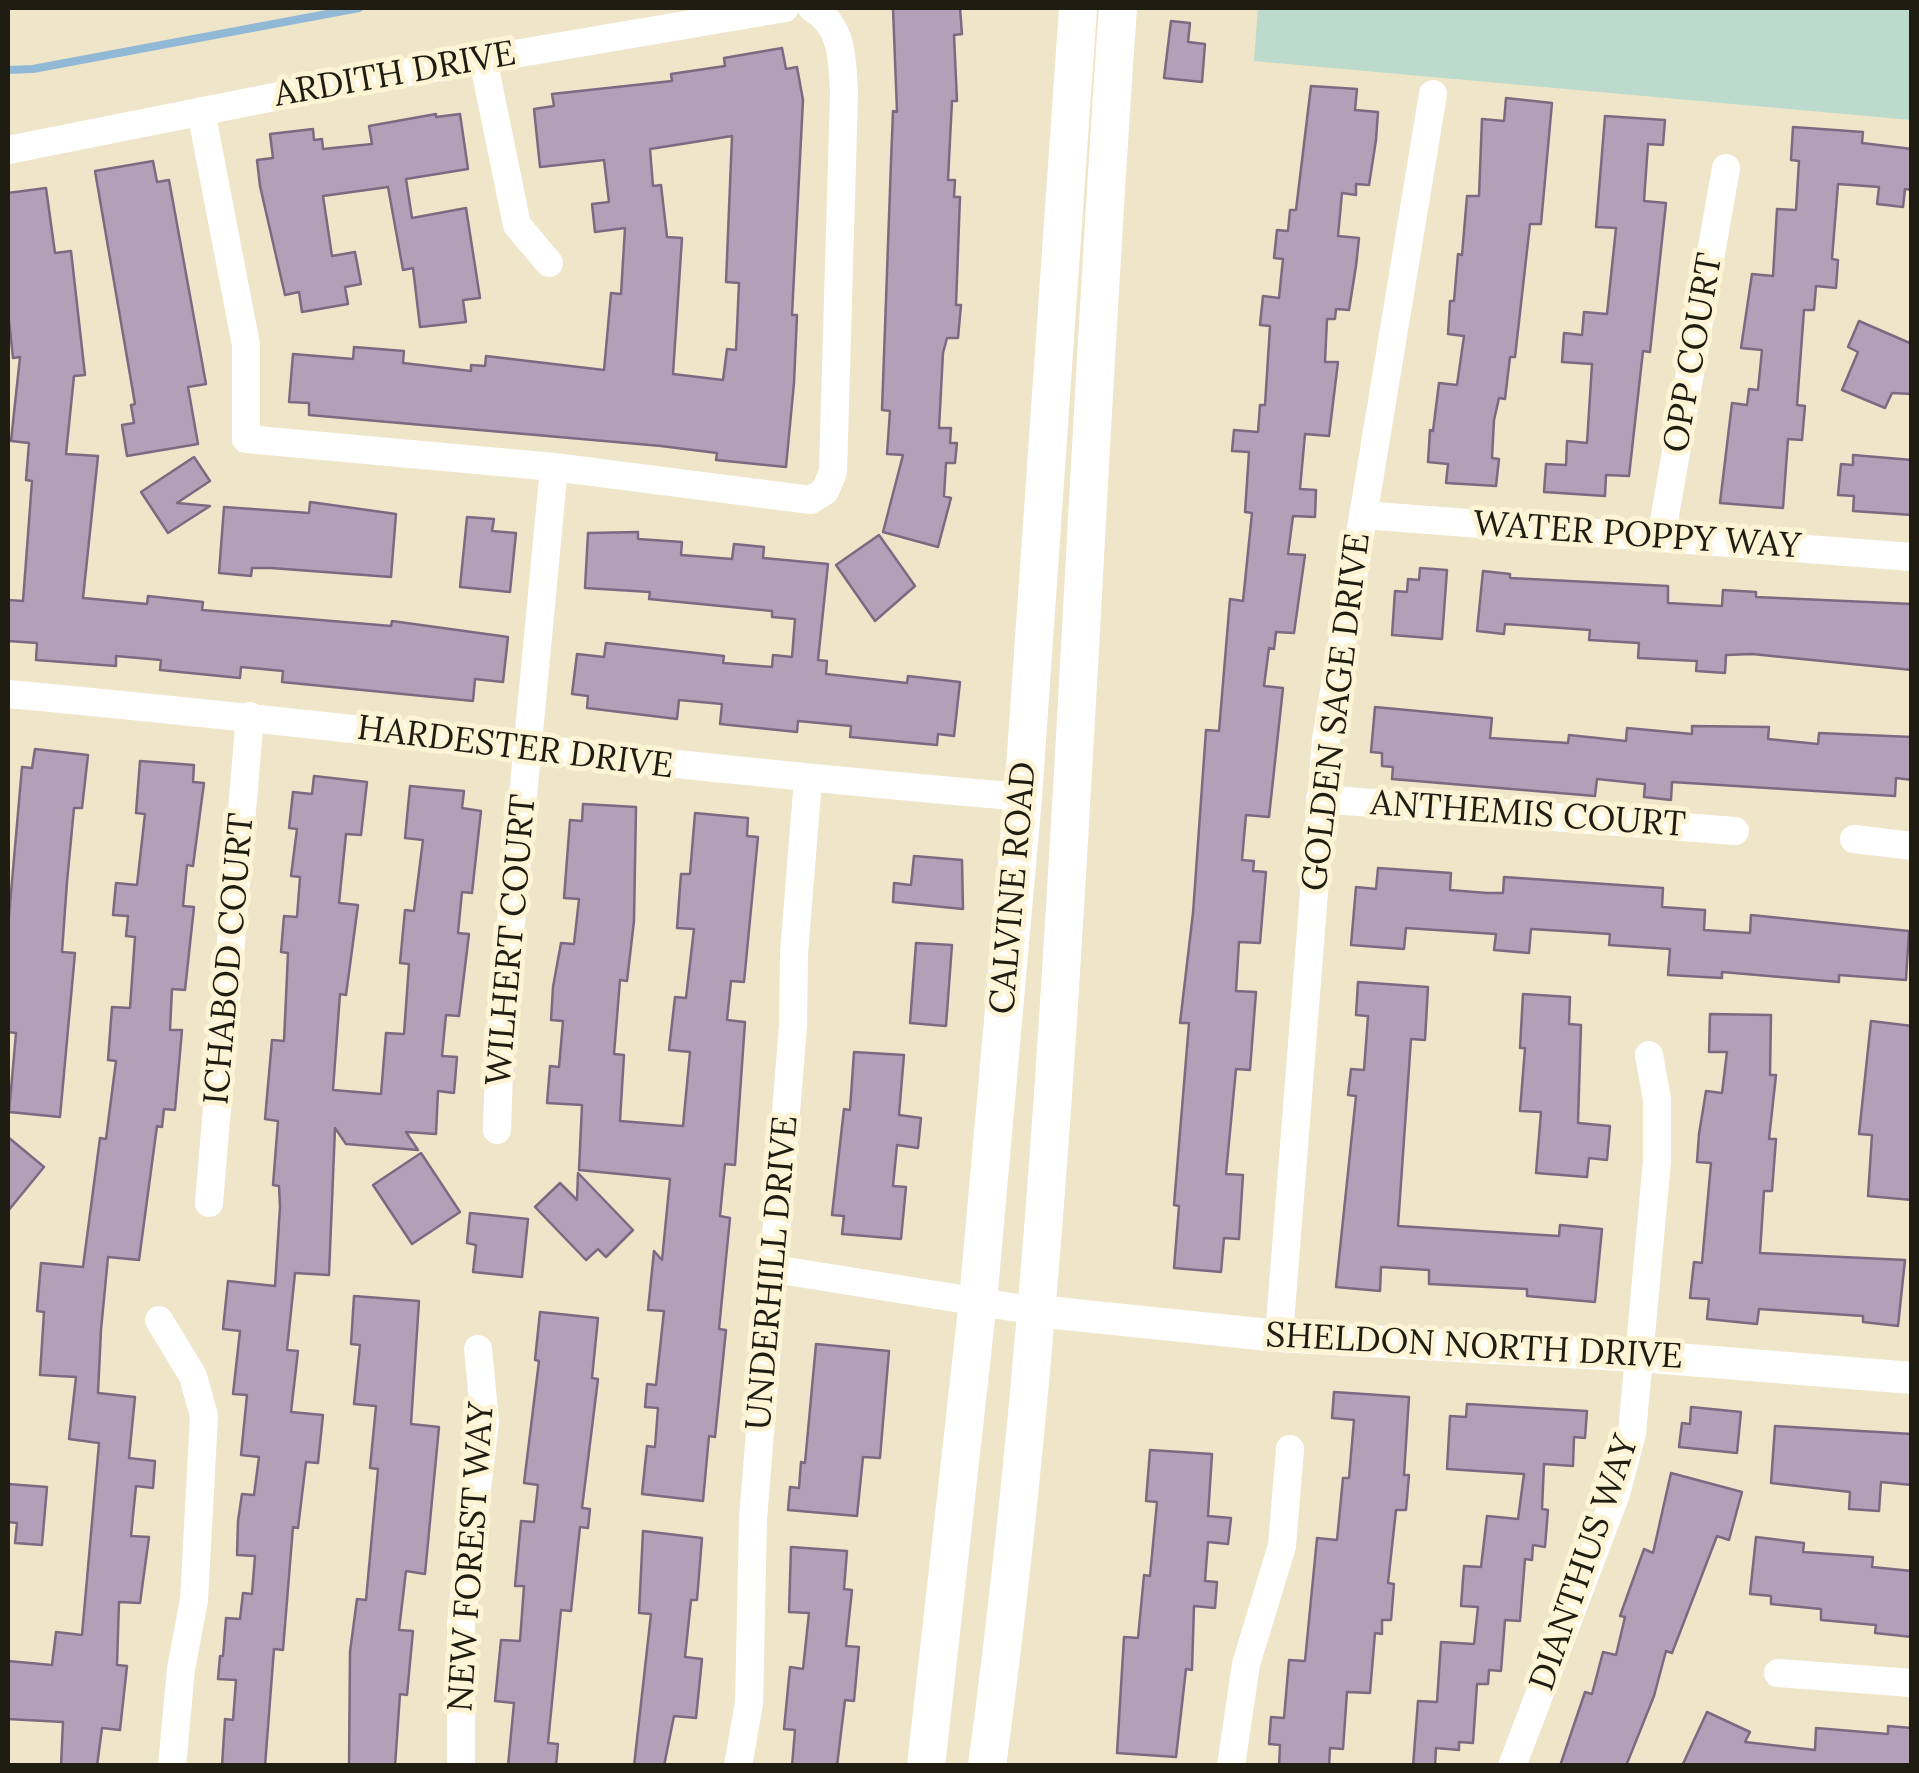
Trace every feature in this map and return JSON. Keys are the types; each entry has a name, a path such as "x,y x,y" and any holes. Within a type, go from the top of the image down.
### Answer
{"main road":[{"name":"CALVINE ROAD","path":"926,1766 978,1302 1023,797 1078,8"},
{"name":"CALVINE ROAD","path":"987,1766 1011,1585 1076,793 1090,399 1118,8"}],"street":[{"name":"ARDITH DRIVE","path":"8,150 483,59 784,8"},
{"path":"201,112 246,345 246,439 554,467 811,500 825,491 833,472 844,94 838,36 829,18 812,8"},
{"path":"483,59 517,225 549,263"},
{"name":"GOLDEN SAGE DRIVE","path":"1279,1336 1320,800 1433,94"},
{"name":"OPP COURT","path":"1662,538 1726,168"},
{"name":"WILHERT COURT","path":"497,1130 500,1040 554,467"},
{"name":"WATER POPPY WAY","path":"1363,516 1912,557"},
{"name":"HARDESTER DRIVE","path":"8,694 250,716 528,752 1023,797"},
{"name":"ICHABOD COURT","path":"209,1203 250,716"},
{"name":"UNDERHILL DRIVE","path":"738,1766 749,1704 748,1588 808,780"},
{"name":"ANTHEMIS COURT","path":"1320,800 1736,830"},
{"path":"1854,839 1912,846"},
{"name":"DIANTHUS WAY","path":"1512,1766 1616,1494 1632,1434 1658,1162 1657,1098 1649,1054"},
{"path":"774,1269 1036,1311"},
{"name":"SHELDON NORTH DRIVE","path":"1036,1311 1279,1336 1639,1356 1912,1378"},
{"path":"159,1320 193,1376 204,1416 194,1600 181,1669 172,1766"},
{"name":"NEW FOREST WAY","path":"461,1766 461,1623 486,1421 478,1349"},
{"path":"1231,1766 1246,1664 1282,1546 1290,1450"},
{"path":"1778,1673 1912,1683"}],"green space":[{"path":"1258,8 1911,8 1911,120 1254,61"}],"building":[{"path":"893,8 960,8 962,34 954,35 957,101 952,101 948,180 955,180 954,197 960,197 956,305 961,305 958,338 947,338 943,353 939,428 951,428 950,443 957,443 955,463 946,463 944,496 951,498 938,547 883,532 903,455 887,454 890,411 882,410 893,111 897,112"},
{"path":"1171,21 1190,23 1188,42 1205,44 1202,82 1164,78"},
{"path":"782,48 786,69 797,67 803,100 792,315 797,315 794,383 786,467 716,460 717,453 661,446 309,415 309,403 289,402 293,354 353,359 354,347 404,351 403,363 471,371 471,365 485,366 486,356 604,370 611,293 621,294 625,228 595,232 592,204 609,202 604,160 540,167 534,109 554,106 552,94 672,81 671,74 725,66 724,58","holes":["732,136 726,282 739,283 736,350 727,349 723,380 673,374 682,238 667,237 661,185 653,186 650,149"]},
{"path":"1311,86 1357,89 1355,110 1378,112 1376,140 1369,185 1356,184 1356,195 1342,193 1338,236 1359,238 1356,266 1349,310 1336,309 1335,319 1327,319 1325,362 1338,362 1329,436 1305,434 1300,489 1316,490 1315,517 1293,516 1288,554 1305,555 1294,633 1276,632 1274,649 1269,648 1264,686 1283,688 1269,817 1246,815 1242,860 1254,861 1253,871 1266,872 1260,943 1239,942 1236,991 1256,992 1250,1070 1236,1069 1226,1174 1243,1175 1239,1239 1224,1238 1221,1272 1174,1268 1179,1206 1174,1205 1189,1023 1180,1023 1193,913 1206,730 1219,731 1230,599 1243,601 1252,513 1245,512 1249,452 1232,451 1234,430 1258,432 1260,405 1265,405 1270,326 1260,325 1263,296 1279,298 1283,259 1274,258 1277,230 1288,231 1290,210 1296,210"},
{"path":"1506,98 1552,103 1541,224 1530,224 1515,357 1510,357 1505,399 1499,398 1494,420 1492,458 1499,459 1496,486 1446,483 1448,464 1428,462 1439,383 1457,385 1464,336 1448,334 1450,301 1454,301 1458,254 1462,255 1467,196 1479,196 1482,119 1504,121"},
{"path":"436,114 460,114 468,169 406,179 412,218 466,208 480,298 463,300 466,322 420,327 413,268 403,270 388,187 323,196 332,256 355,252 361,284 345,287 348,304 302,312 299,292 285,295 260,186 257,160 273,158 270,134 313,129 314,140 322,139 323,149 372,144 369,126"},
{"path":"1605,116 1665,120 1663,145 1648,144 1644,201 1666,203 1650,352 1643,351 1629,476 1606,475 1605,496 1544,492 1546,464 1566,465 1567,441 1587,443 1592,364 1562,362 1564,333 1582,335 1584,312 1607,314 1616,228 1596,227"},
{"path":"1793,127 1863,132 1862,143 1912,149 1912,190 1905,189 1903,207 1877,204 1879,187 1838,184 1832,259 1838,260 1836,288 1816,286 1814,310 1804,310 1797,405 1805,406 1802,440 1788,439 1783,508 1720,503 1732,403 1747,405 1749,389 1758,390 1762,350 1741,348 1752,274 1773,276 1777,209 1796,210 1799,161 1791,160"},
{"path":"153,161 157,182 169,180 206,384 188,387 198,444 127,456 122,425 134,423 131,405 135,404 95,171"},
{"path":"46,188 55,253 71,251 85,375 74,376 66,454 98,456 83,598 147,604 148,596 203,602 202,610 391,626 392,621 508,637 503,682 475,679 473,701 282,682 283,671 241,667 240,678 160,670 161,660 116,656 116,666 36,660 37,643 8,641 8,600 23,601 32,481 26,480 29,443 11,441 20,357 13,358 8,311 8,193"},
{"path":"1859,321 1912,344 1912,394 1892,393 1885,408 1842,390 1858,352 1848,347"},
{"path":"1853,455 1912,460 1912,515 1853,511 1854,496 1838,495 1841,464 1853,465"},
{"path":"194,457 210,481 177,503 210,506 168,533 141,492"},
{"path":"310,502 396,514 391,577 271,568 252,568 251,576 219,573 224,507 309,513"},
{"path":"467,517 494,519 492,531 516,533 510,592 460,587"},
{"path":"638,532 638,539 682,542 681,555 732,559 734,544 764,547 763,558 828,564 818,660 827,661 826,674 907,683 908,676 960,682 954,736 938,734 937,745 850,737 851,726 798,721 797,732 720,724 722,704 679,700 677,719 587,708 588,696 572,694 577,654 604,657 606,643 724,656 723,663 772,667 773,655 792,657 795,619 772,617 772,611 649,599 650,592 585,588 588,533"},
{"path":"879,535 915,586 875,621 836,565"},
{"path":"1420,568 1447,570 1442,639 1392,635 1395,591 1407,592 1408,579 1419,580"},
{"path":"1483,571 1510,574 1510,578 1668,586 1668,603 1722,606 1723,590 1756,592 1756,597 1912,604 1912,670 1752,654 1726,655 1725,673 1696,671 1697,661 1638,658 1639,643 1589,640 1590,630 1505,624 1504,634 1477,631"},
{"path":"1375,707 1492,718 1490,738 1568,743 1569,735 1626,741 1627,728 1692,734 1692,726 1769,727 1768,739 1818,744 1819,733 1912,737 1912,780 1896,778 1895,796 1672,782 1671,800 1644,797 1645,784 1597,779 1595,796 1392,779 1393,767 1382,766 1382,753 1371,752"},
{"path":"35,749 88,755 82,808 74,808 67,882 62,952 75,953 60,1117 9,1112 16,1033 8,1032 8,927 22,767 32,768"},
{"path":"140,761 194,765 193,782 204,783 193,866 187,865 183,906 194,907 185,990 172,989 170,1030 182,1030 175,1110 164,1109 162,1127 157,1126 139,1260 108,1257 101,1330 98,1393 135,1397 129,1458 155,1461 153,1488 136,1486 131,1536 149,1537 140,1603 119,1602 117,1665 127,1666 120,1730 102,1728 97,1766 61,1766 63,1722 8,1719 8,1661 52,1665 56,1632 82,1635 99,1443 69,1439 76,1377 40,1375 44,1312 37,1311 41,1263 83,1267 100,1138 106,1139 116,1061 108,1060 112,1007 130,1008 135,937 126,936 128,916 113,915 116,883 137,885 145,814 136,813"},
{"path":"314,776 367,782 361,835 346,834 339,903 358,905 346,995 340,994 333,1090 381,1094 386,1033 404,1034 409,964 400,963 405,910 414,911 423,840 405,838 410,786 464,791 462,808 481,811 472,893 462,892 458,933 469,934 459,1016 446,1015 442,1056 457,1057 454,1093 438,1091 436,1134 406,1132 418,1150 346,1144 335,1128 329,1275 295,1273 287,1350 298,1351 291,1412 323,1415 318,1463 306,1462 298,1528 293,1527 283,1650 274,1649 265,1766 222,1766 225,1719 233,1720 236,1680 218,1679 220,1656 226,1618 240,1619 243,1593 252,1594 255,1556 237,1555 238,1521 242,1494 254,1495 259,1457 241,1455 247,1395 233,1394 240,1331 223,1329 228,1281 275,1286 280,1207 279,1186 273,1185 278,1121 265,1119 272,1040 284,1041 288,953 281,952 284,916 297,917 300,877 291,876 297,829 289,828 293,792 312,794"},
{"path":"583,804 636,807 634,921 627,981 620,980 614,1054 624,1055 620,1121 683,1126 690,1052 669,1050 675,997 686,998 694,929 677,928 681,874 690,874 695,813 748,818 747,836 758,837 744,982 731,981 727,1020 745,1022 735,1165 725,1164 720,1216 730,1218 719,1329 726,1330 715,1437 709,1436 703,1501 642,1494 647,1446 655,1447 658,1408 645,1407 647,1384 656,1385 664,1311 648,1310 654,1251 662,1260 670,1179 579,1170 582,1105 547,1103 550,1066 559,1067 563,1021 551,1020 553,987 561,943 574,944 579,899 564,898 570,820 582,821"},
{"path":"914,856 962,860 963,909 893,902 894,883 911,885"},
{"path":"1378,868 1451,873 1450,890 1487,893 1503,893 1504,877 1663,888 1662,907 1705,910 1704,930 1750,933 1751,915 1909,931 1906,980 1839,975 1839,982 1722,972 1722,978 1668,975 1670,949 1609,945 1610,934 1531,929 1529,953 1494,950 1496,934 1406,928 1404,949 1351,945 1356,887 1376,889"},
{"path":"916,943 952,945 946,1026 910,1023"},
{"path":"1358,982 1428,987 1425,1040 1411,1039 1398,1226 1559,1236 1560,1225 1602,1229 1595,1302 1527,1296 1527,1289 1429,1284 1429,1270 1381,1267 1380,1291 1336,1287 1356,1096 1348,1095 1351,1069 1364,1070 1368,1016 1356,1015"},
{"path":"1523,994 1570,997 1569,1024 1581,1025 1578,1123 1610,1126 1607,1160 1589,1158 1587,1177 1536,1173 1541,1112 1520,1111 1525,1048 1520,1048"},
{"path":"1710,1014 1771,1015 1770,1075 1776,1075 1769,1139 1776,1139 1772,1191 1764,1191 1760,1253 1905,1260 1898,1326 1863,1322 1863,1316 1759,1309 1757,1324 1707,1319 1709,1299 1690,1298 1694,1262 1702,1263 1711,1163 1697,1162 1699,1134 1706,1091 1722,1093 1727,1052 1709,1052"},
{"path":"1871,1021 1912,1026 1912,1200 1868,1196 1872,1135 1859,1134"},
{"path":"854,1052 904,1055 899,1115 921,1118 918,1148 897,1145 893,1186 906,1187 901,1239 842,1234 844,1216 832,1215 844,1109 850,1110"},
{"path":"8,1137 44,1167 8,1211"},
{"path":"421,1153 460,1212 412,1244 373,1185"},
{"path":"578,1173 633,1230 606,1257 598,1249 586,1260 535,1207 560,1183 577,1200"},
{"path":"470,1213 528,1219 522,1277 473,1272 476,1245 467,1243"},
{"path":"354,1296 419,1301 411,1424 439,1427 425,1574 406,1571 399,1630 413,1631 407,1695 400,1694 395,1766 349,1766 350,1652 357,1599 366,1600 378,1469 370,1468 376,1406 354,1404 360,1345 351,1344"},
{"path":"540,1312 598,1318 592,1378 598,1379 582,1508 590,1509 588,1528 580,1527 571,1611 561,1610 548,1743 558,1744 556,1766 508,1766 514,1703 495,1701 501,1640 520,1641 524,1586 515,1586 521,1521 534,1522 538,1485 524,1483 539,1361 535,1360"},
{"path":"816,1344 889,1351 880,1458 863,1457 857,1516 788,1510 790,1487 799,1488 801,1462 805,1463"},
{"path":"1334,1392 1409,1397 1404,1475 1409,1475 1406,1510 1396,1510 1388,1583 1394,1584 1391,1620 1382,1620 1382,1634 1375,1633 1370,1693 1347,1692 1343,1749 1330,1748 1329,1766 1279,1766 1280,1745 1269,1744 1271,1717 1284,1718 1289,1660 1305,1661 1317,1538 1337,1540 1343,1478 1349,1478 1354,1420 1332,1418"},
{"path":"1467,1404 1587,1411 1585,1438 1574,1437 1573,1466 1544,1464 1542,1509 1548,1510 1545,1547 1533,1545 1532,1560 1525,1559 1520,1621 1505,1620 1501,1671 1489,1670 1488,1684 1477,1684 1473,1743 1459,1742 1459,1750 1436,1748 1435,1766 1413,1766 1418,1701 1437,1702 1441,1642 1474,1644 1478,1607 1461,1606 1464,1566 1481,1567 1487,1516 1518,1519 1524,1474 1447,1469 1450,1416 1466,1417"},
{"path":"1691,1407 1741,1412 1737,1453 1679,1447 1682,1423 1690,1424"},
{"path":"1775,1426 1912,1434 1912,1485 1881,1482 1879,1511 1849,1509 1850,1492 1771,1483"},
{"path":"1150,1450 1212,1454 1208,1516 1231,1518 1228,1544 1208,1542 1205,1581 1217,1582 1215,1608 1194,1606 1192,1670 1186,1669 1176,1757 1117,1753 1124,1637 1138,1638 1144,1575 1150,1576 1157,1502 1146,1501"},
{"path":"1671,1473 1742,1492 1729,1540 1717,1536 1672,1653 1666,1651 1654,1696 1626,1766 1560,1766 1585,1692 1592,1694 1603,1652 1616,1655 1625,1617 1620,1616 1644,1549 1653,1553"},
{"path":"8,1484 47,1487 42,1545 15,1543 17,1523 8,1522"},
{"path":"643,1531 702,1538 697,1600 691,1600 685,1657 702,1659 696,1718 674,1716 664,1766 634,1766 651,1614 639,1613"},
{"path":"1756,1537 1804,1543 1803,1552 1873,1557 1872,1567 1912,1571 1912,1637 1875,1633 1876,1625 1821,1620 1821,1609 1771,1604 1771,1596 1750,1594"},
{"path":"791,1547 847,1551 844,1589 852,1590 846,1646 859,1647 854,1701 845,1700 837,1766 792,1766 795,1730 784,1729 790,1667 803,1669 809,1613 789,1612"},
{"path":"1707,1712 1750,1732 1745,1742 1815,1750 1816,1728 1888,1734 1888,1726 1912,1728 1912,1766 1682,1766"}],"waterway":[{"path":"8,70 33,69 359,8"}]}
